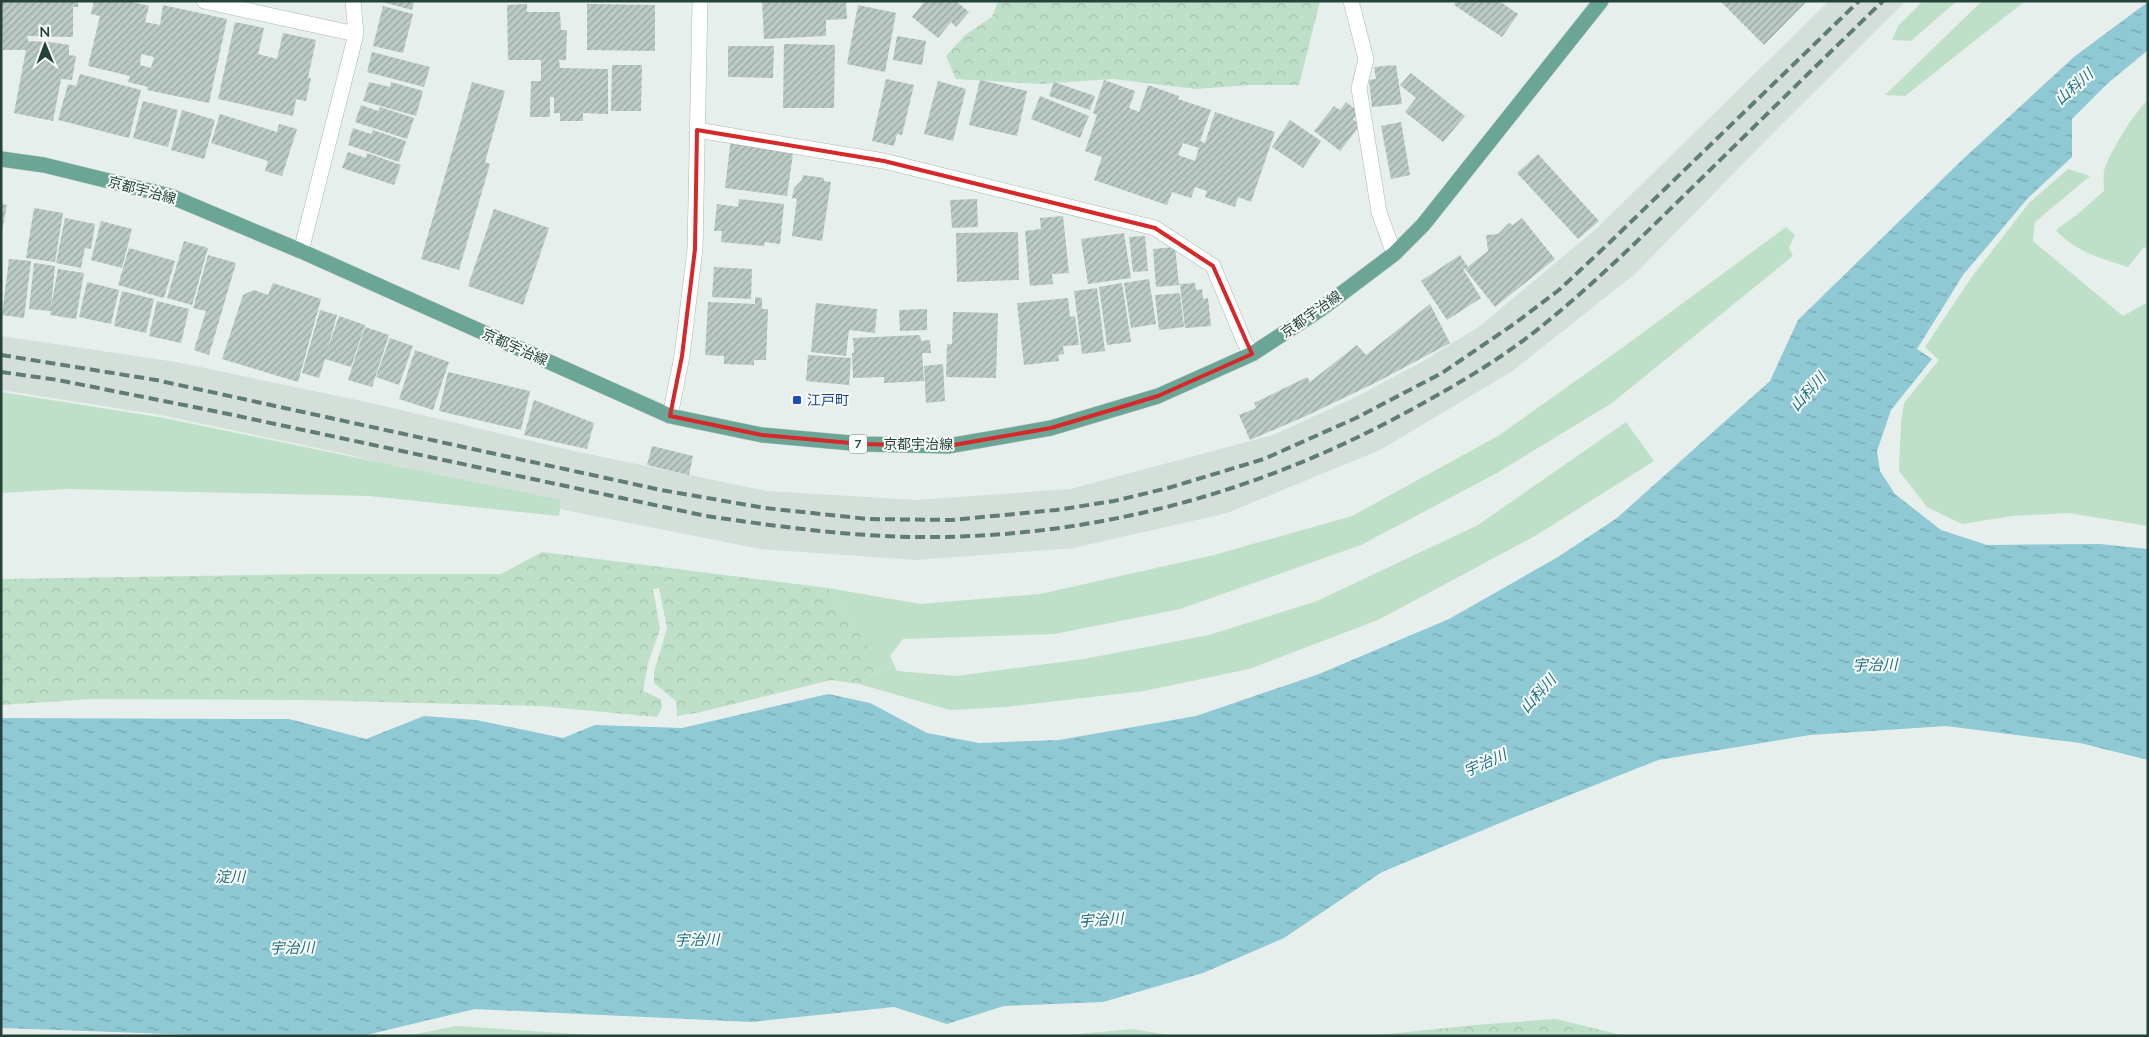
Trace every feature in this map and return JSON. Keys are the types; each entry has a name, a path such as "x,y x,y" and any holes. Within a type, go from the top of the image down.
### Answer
{"main road":[{"name":"京都宇治線","path":"1,159 44,165 170,196 301,251 670,416 762,435 862,444 948,446 1051,428 1158,396 1252,354 1321,309 1394,254 1424,225 1601,1"}],"street":[{"path":"204,1 356,34"},
{"path":"301,251 356,34 353,1"},
{"path":"670,416 682,356 694,249 700,1"},
{"path":"1351,1 1366,59 1359,88 1377,202 1394,254"},
{"path":"697,130 884,162 1155,228 1213,266 1244,341 1252,354"}],"highlighted area":[{"path":"697,130 884,161 1155,228 1213,266 1252,354 1158,396 1051,428 948,446 862,444 762,435 670,416 682,356 695,249"}],"shaded area":[{"path":"1829,1 1906,1 1634,275 1511,372 1380,450 1227,513 1074,548 916,560 760,549 564,510 350,455 161,415 1,390 1,336 176,362 371,403 574,451 767,491 916,500 1070,489 1273,435 1352,399 1420,363 1480,326 1596,229"}],"green space":[{"path":"998,1 1320,1 1299,85 1249,85 1196,89 1113,79 1040,84 956,79 946,56 965,35 992,17"},
{"path":"1923,1 1957,1 1911,41 1892,40 1898,26"},
{"path":"1982,1 2025,1 1905,96 1885,95"},
{"path":"2148,100 2148,249 2144,247 2128,267 2080,249 2071,244 2056,230 2104,191 2104,171 2116,144 2129,123"},
{"path":"2068,169 2090,176 2035,222 2033,241 2123,316 2148,302 2148,526 2069,513 2012,516 1962,524 1927,507 1899,471 1901,422 1904,403 1939,360 1925,347 1971,278 2029,203"},
{"path":"1786,227 1795,235 1789,248 1793,256 1612,403 1497,473 1361,545 1180,609 1054,634 903,639 890,656 897,671 956,676 1084,659 1209,635 1317,601 1478,525 1626,422 1654,461 1535,536 1378,620 1249,669 1144,691 1005,707 950,710 859,684 882,669 828,588 920,604 1040,594 1214,555 1352,516 1498,436 1622,348"},
{"path":"1,392 164,418 561,500 559,516 369,496 67,489 1,493"},
{"path":"542,552 828,588 883,668 859,684 831,680 701,712 677,716 676,701 654,683 654,672 667,628 659,588 653,589 660,629 648,663 643,691 661,699 662,708 657,717 539,706 304,700 92,699 1,705 1,579 312,574 501,574"},
{"path":"1556,1019 1625,1036 1369,1036 1475,1025"},
{"path":"456,1026 608,1036 407,1036"},
{"path":"1132,1029 1175,1036 1058,1036"}],"water":[{"name":"淀川","path":"2148,2 2148,50 2107,84 2072,119 2072,157 2028,198 1963,275 1917,349 1932,359 1891,410 1877,451 1880,471 1895,494 1941,530 1987,545 2100,544 2148,549 2148,760 2080,743 1946,726 1810,735 1658,760 1382,872 1284,938 1203,973 1103,1002 1004,1006 947,1024 894,1007 751,1022 475,1009 362,1036 226,1036 1,1028 1,718 289,719 366,739 424,716 476,720 563,738 595,725 682,728 828,694 870,703 927,733 979,743 1059,740 1196,716 1319,674 1449,619 1558,557 1617,518 1770,381 1798,320 1961,161 2075,56"}],"building":[{"path":"1,1 78,1 78,7 73,7 73,37 27,36 28,41 69,45 69,55 76,56 72,80 61,79 53,121 14,113 26,50 3,50"},
{"path":"94,1 128,1 149,6 145,22 160,25 163,5 227,19 209,103 147,90 148,87 128,82 130,76 88,66 100,16 91,14","holes":["141,54 154,57 151,68 140,65"]},
{"path":"379,1 414,1 412,10"},
{"path":"762,1 846,1 847,19 826,20 826,36 764,39"},
{"path":"925,1 956,1 969,12 956,27 951,22 938,38 912,17"},
{"path":"1456,1 1499,1 1518,14 1502,37 1454,5"},
{"path":"1720,1 1807,1 1764,45"},
{"path":"527,4 527,12 560,12 561,30 567,30 566,60 559,60 560,68 608,69 608,114 583,113 583,121 560,121 560,113 554,113 554,97 550,97 550,117 530,117 531,81 541,81 541,60 508,60 507,5"},
{"path":"587,4 655,5 655,51 587,50"},
{"path":"858,5 896,13 885,72 847,64"},
{"path":"383,6 413,14 403,53 373,46"},
{"path":"235,22 264,28 258,54 277,59 283,33 316,40 308,78 311,78 306,101 296,99 293,116 218,99"},
{"path":"897,36 926,41 922,65 893,60"},
{"path":"784,44 835,45 834,108 783,108"},
{"path":"728,46 774,46 773,78 728,77"},
{"path":"372,52 430,67 424,87 367,72"},
{"path":"612,65 642,65 641,111 611,111"},
{"path":"1396,65 1402,104 1372,107 1369,80 1376,79 1374,67"},
{"path":"1411,73 1465,116 1443,142 1405,112 1416,98 1400,85"},
{"path":"80,74 141,90 129,138 58,120 68,84 76,86"},
{"path":"886,79 914,85 902,135 897,134 894,146 872,141"},
{"path":"980,80 1027,91 1017,136 969,125"},
{"path":"1104,80 1135,91 1129,108 1139,112 1148,85 1179,96 1178,99 1211,110 1200,141 1205,143 1215,112 1275,132 1251,202 1238,197 1235,207 1205,197 1207,191 1195,187 1191,198 1172,192 1167,205 1094,180 1102,157 1085,151 1097,115 1093,113","holes":["1183,143 1199,148 1195,161 1178,155"]},
{"path":"938,81 966,89 953,141 924,134"},
{"path":"369,82 390,87 391,82 423,91 416,116 363,101"},
{"path":"472,82 505,91 485,162 490,164 459,270 421,259"},
{"path":"1054,82 1095,96 1090,110 1049,96"},
{"path":"1040,96 1089,116 1080,138 1031,119"},
{"path":"143,101 178,110 168,147 133,138"},
{"path":"1346,102 1359,112 1353,119 1360,125 1340,151 1314,131 1334,106 1340,110"},
{"path":"361,105 378,111 380,107 414,118 407,139 355,122"},
{"path":"182,110 215,120 204,159 171,150"},
{"path":"220,114 277,132 279,124 297,129 282,176 265,171 268,161 211,143"},
{"path":"1290,120 1321,141 1303,168 1272,147"},
{"path":"1401,122 1410,175 1391,179 1381,126"},
{"path":"353,128 371,134 373,130 406,141 399,162 348,145"},
{"path":"731,138 794,147 787,196 725,188"},
{"path":"348,152 366,158 367,153 401,165 394,185 342,168"},
{"path":"1538,154 1599,221 1578,239 1517,173"},
{"path":"803,175 824,178 824,181 831,182 822,241 792,236 797,199 792,198 794,188 802,180"},
{"path":"739,199 784,204 780,244 765,242 764,246 721,242 722,231 714,231 717,204 738,207"},
{"path":"977,199 978,227 952,228 950,200"},
{"path":"1,204 7,205 2,231 1,231"},
{"path":"34,208 63,213 55,262 26,258"},
{"path":"494,209 549,228 523,305 468,286"},
{"path":"1063,216 1069,273 1052,274 1053,284 1030,286 1025,231 1041,229 1040,218"},
{"path":"65,218 95,224 91,249 85,248 81,268 56,263"},
{"path":"1522,218 1555,259 1495,307 1465,269 1488,251 1486,235 1498,234 1509,223 1513,225"},
{"path":"101,221 132,229 122,268 91,260"},
{"path":"1018,232 1019,280 957,282 956,233"},
{"path":"1124,233 1131,278 1088,284 1081,239"},
{"path":"1145,236 1148,271 1133,272 1129,237"},
{"path":"184,241 208,248 192,305 167,298"},
{"path":"1175,247 1179,285 1156,287 1153,249"},
{"path":"129,248 175,261 164,298 118,285"},
{"path":"208,255 236,263 209,355 194,350 206,311 193,308"},
{"path":"1460,255 1468,267 1463,269 1481,298 1447,320 1421,281"},
{"path":"9,259 31,261 24,318 2,315"},
{"path":"34,263 55,266 51,307 58,269 84,273 76,319 50,315 51,311 29,309"},
{"path":"714,267 752,269 751,299 712,297"},
{"path":"1149,279 1156,324 1131,328 1124,283"},
{"path":"87,282 119,290 111,324 79,317"},
{"path":"273,283 321,299 298,382 222,359 243,295 254,290 268,295"},
{"path":"1122,283 1131,342 1107,345 1099,287"},
{"path":"1195,283 1196,290 1202,289 1203,299 1208,298 1211,326 1185,328 1180,284"},
{"path":"1097,288 1105,351 1082,354 1074,291"},
{"path":"122,291 154,299 146,333 114,326"},
{"path":"1180,293 1184,327 1159,330 1155,295"},
{"path":"755,297 762,298 762,309 768,309 766,360 754,360 754,365 724,364 724,356 705,355 708,302 755,304"},
{"path":"1068,298 1070,317 1075,316 1079,345 1063,346 1064,354 1058,355 1059,361 1024,365 1017,303"},
{"path":"157,301 189,309 181,343 149,336"},
{"path":"816,303 877,309 875,333 849,330 846,356 811,352"},
{"path":"1430,304 1450,343 1377,382 1250,440 1239,415 1256,408 1254,403 1307,377 1310,382 1357,345 1366,355"},
{"path":"927,309 927,330 900,331 899,310"},
{"path":"320,310 337,315 327,351 339,316 365,325 351,367 325,359 319,378 302,373"},
{"path":"953,312 998,313 996,378 946,377 947,344 952,344"},
{"path":"365,327 389,335 372,387 348,380"},
{"path":"920,335 921,341 930,340 931,353 922,353 924,381 884,383 884,377 853,378 853,338"},
{"path":"390,338 413,346 399,385 376,377"},
{"path":"415,350 449,362 433,410 399,399"},
{"path":"808,355 851,358 849,385 806,381"},
{"path":"943,364 945,401 926,403 924,366"},
{"path":"448,372 530,391 521,430 439,411"},
{"path":"534,400 594,423 587,449 524,435"},
{"path":"652,446 693,456 689,475 647,465"}],"railway":[{"path":"1,355 156,380 661,490 765,508 868,519 952,520 1056,510 1114,501 1168,488 1264,459 1356,418 1442,373 1514,324 1559,290 1859,1"},
{"path":"1,372 58,380 219,412 706,516 810,530 916,537 980,536 1044,530 1106,520 1168,506 1229,489 1289,467 1348,442 1405,413 1461,382 1497,359 1548,321 1610,267 1883,1"}],"place":[{"name":"江戸町","path":"797,400"}],"water label":[{"name":"山科川","path":"2074,87"},
{"name":"山科川","path":"1808,392"},
{"name":"宇治川","path":"1875,665"},
{"name":"山科川","path":"1538,694"},
{"name":"宇治川","path":"1485,763"},
{"name":"宇治川","path":"1101,920"},
{"name":"宇治川","path":"697,940"},
{"name":"宇治川","path":"292,948"}]}
